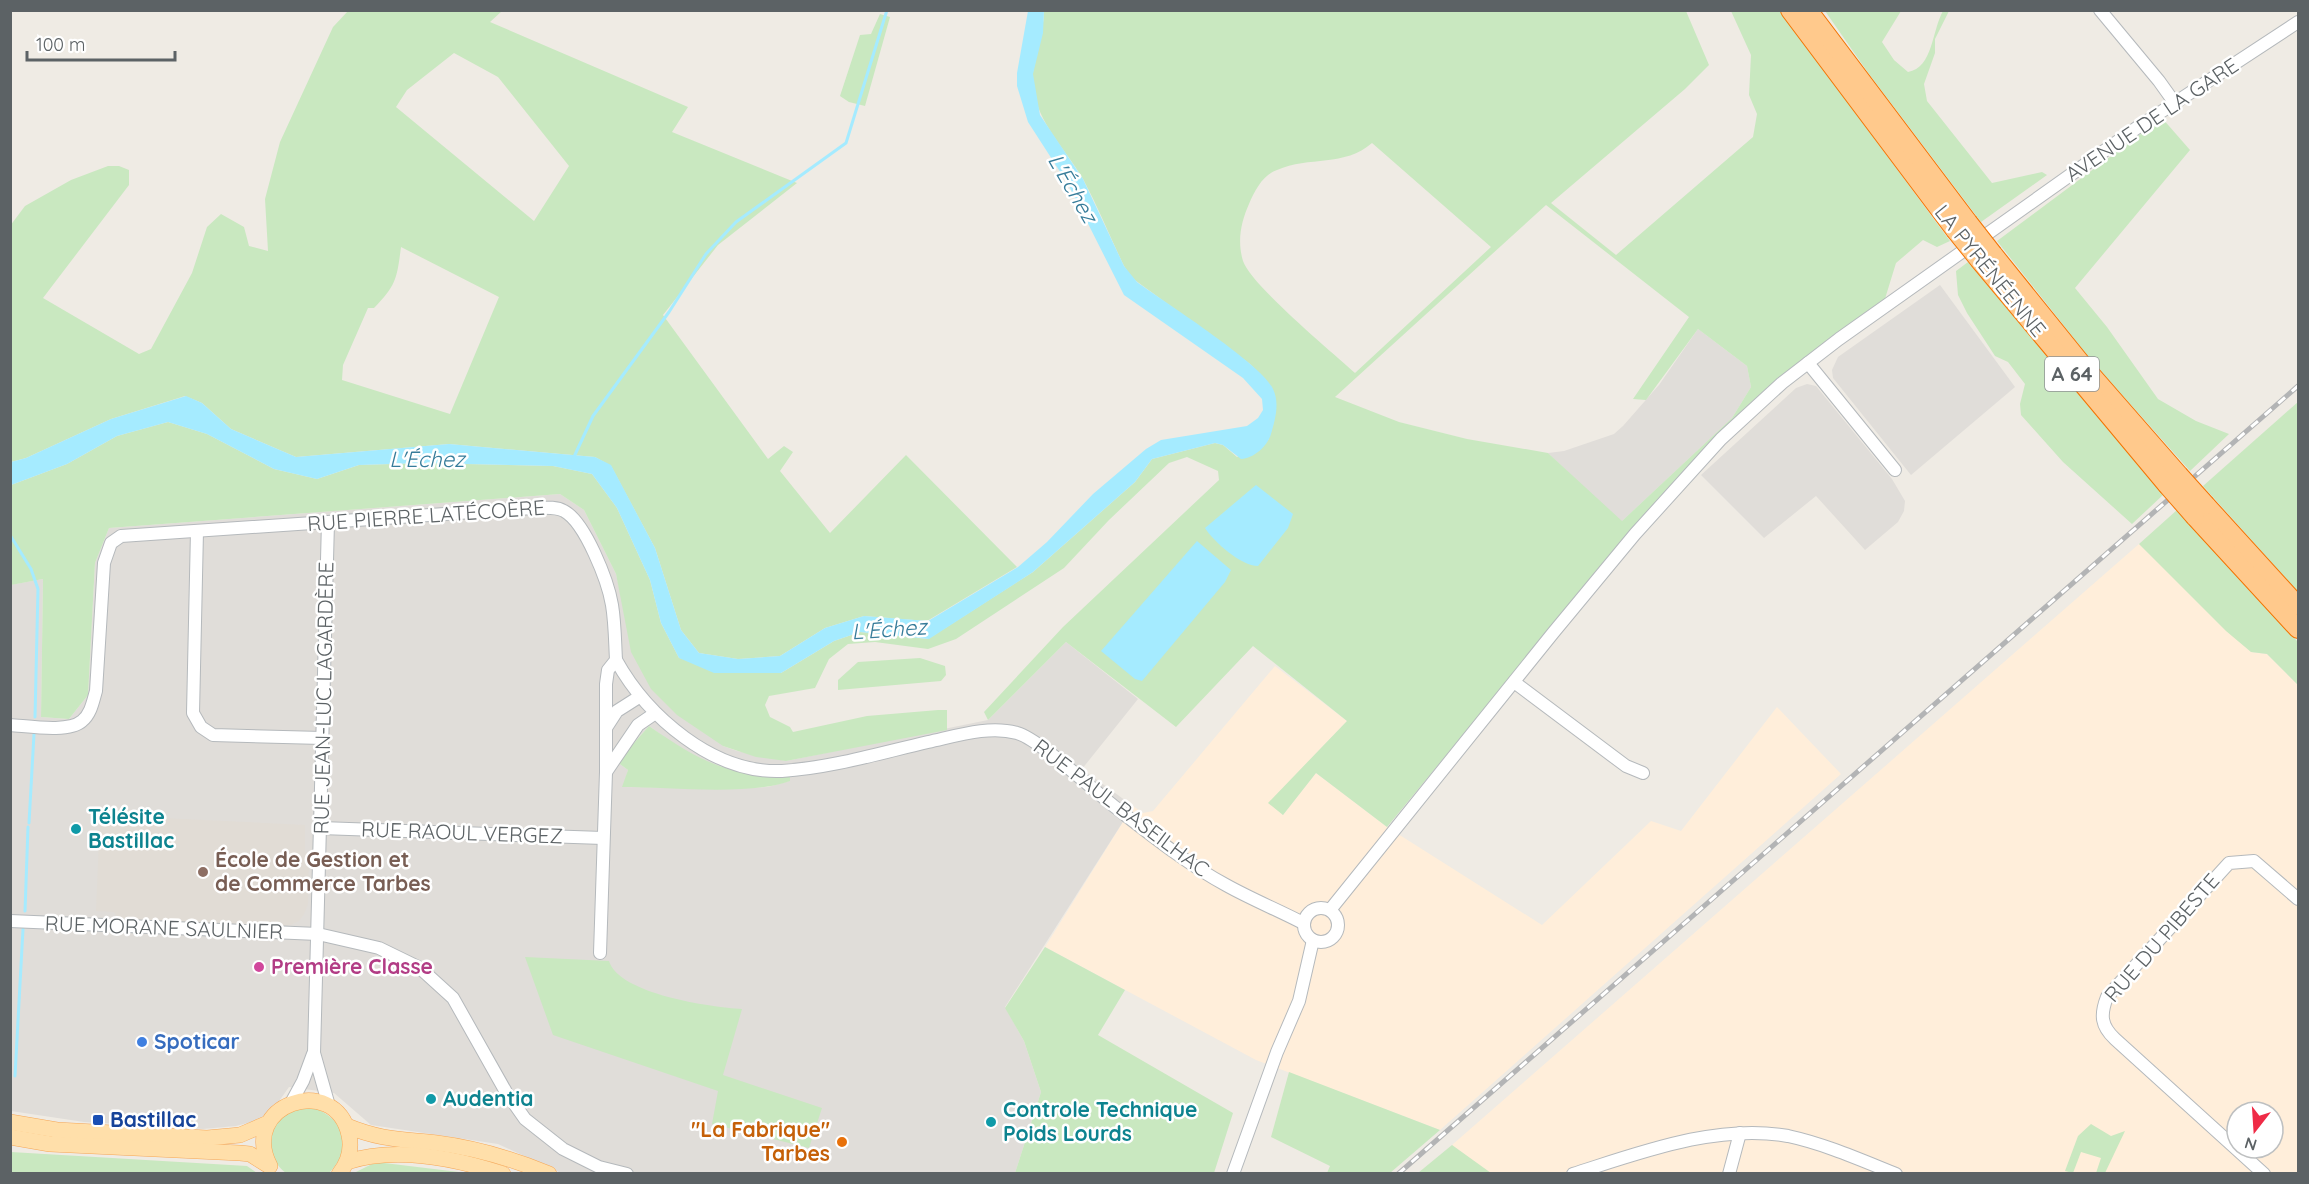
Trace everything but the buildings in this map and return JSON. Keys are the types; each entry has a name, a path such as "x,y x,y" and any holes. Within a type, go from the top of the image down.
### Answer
{"highway":[{"name":"LA PYRÉNÉENNE","path":"1790,10 1987,257 2081,363 2173,480 2298,629"},
{"name":"LA PYRÉNÉENNE","path":"1808,10 1962,226"},
{"name":"LA PYRÉNÉENNE","path":"2200,511 2298,606"}],"main road":[{"path":"272,1169 263,1144 268,1123 274,1115 291,1103 317,1101 329,1107 346,1126 384,1139 435,1143 494,1154 549,1173"},
{"path":"10,1122 57,1130 207,1138 240,1135 268,1123"},
{"path":"343,1168 350,1150 346,1126"},
{"path":"10,1137 50,1144 197,1153 240,1153 261,1159 272,1169"},
{"path":"343,1168 368,1155 412,1155 503,1173"}],"street":[{"path":"2100,10 2174,102"},
{"name":"AVENUE DE LA GARE","path":"1330,910 1635,534 1721,439 1808,363 2174,102 2298,22"},
{"path":"1808,363 1895,470"},
{"name":"RUE PIERRE LATÉCOÈRE","path":"10,725 72,726 82,721 91,709 96,691 104,563 111,543 121,536 532,508 556,508 564,511 577,521 600,568 612,603 616,660 608,670 600,953"},
{"name":"RUE JEAN-LUC LAGARDÈRE","path":"328,522 314,1053 329,1107"},
{"path":"197,531 193,713 201,728 213,735 322,738"},
{"name":"RUE PAUL BASEILHAC","path":"616,660 639,697 654,714 687,739 724,759 750,767 779,771 821,767 991,730 1020,734 1115,807 1225,885 1303,923"},
{"path":"1514,682 1626,766 1643,773"},
{"path":"605,729 617,711 639,697"},
{"path":"606,772 638,725 654,714"},
{"name":"RUE RAOUL VERGEZ","path":"321,828 603,838"},
{"name":"RUE DU PIBESTE","path":"2264,1173 2115,1039 2106,1030 2101,1015 2106,997 2229,863 2254,861 2298,898"},
{"path":"1316,908 1330,910 1338,920 1336,933 1326,942 1312,940 1304,930 1305,917 1316,908"},
{"name":"RUE MORANE SAULNIER","path":"10,921 318,934 379,948 420,968 437,981 453,998 506,1092 525,1119 563,1149 599,1167 627,1173"},
{"path":"1233,1173 1277,1052 1299,1001 1312,940"},
{"name":"RUE JEAN-LUC LAGARDÈRE","path":"291,1103 314,1053"},
{"path":"1729,1173 1740,1133"},
{"path":"1573,1173 1666,1144 1740,1133 1785,1136 1806,1141 1896,1173"}],"shaded area":[{"path":"1940,285 2015,387 1911,475 1833,378 1832,370 1838,357"},
{"path":"1698,329 1747,366 1751,387 1732,418 1621,522 1548,453 1564,451 1614,434 1659,385"},
{"path":"1807,384 1816,386 1892,479 1905,501 1904,511 1898,522 1865,550 1816,496 1764,538 1701,475 1796,388"},
{"path":"560,494 584,510 616,574 621,596 723,746 786,761 988,720 1066,642 1138,699 1082,769 1133,806 1005,1007 1024,1041 1041,1092 1015,1173 561,1173 498,1144 371,1125 334,1093 289,1087 277,1104 259,1120 236,1126 203,1129 84,1122 11,1111 10,585 43,579 41,717 69,719 88,695 95,563 109,528","holes":["649,726 682,750 706,762 752,776 790,777 789,781 768,787 623,787 628,770 617,762"]},
{"path":"2139,544 2251,652 2267,654 2298,685 2298,1173 1491,1174 1452,1145"},
{"path":"1275,666 1347,721 1269,803 1283,815 1316,773 1387,827 1542,925 1651,821 1681,831 1777,707 1841,774 1440,1130 1256,1060 1045,947 1133,806 1143,813 1153,811"},
{"name":"École de Gestion et de Commerce Tarbes","path":"100,815 305,825 305,852 309,853 308,904 304,914 299,921 283,928 120,920 114,912 96,911"}],"green space":[{"path":"348,11 502,11 490,22 688,107 672,132 797,183 718,245 663,315 768,459 784,446 793,452 780,471 830,533 906,455 1017,567 927,621 864,616 825,628 780,656 738,659 699,653 681,630 655,548 611,466 595,457 449,444 296,457 231,429 202,403 185,396 111,419 26,458 11,462 10,226 25,206 71,180 108,166 119,166 129,170 129,185 43,298 139,354 151,349 192,273 207,227 221,214 244,227 249,246 268,251 265,199 280,142 333,27","holes":["454,53 498,77 569,166 534,221 396,107 407,90","401,247 499,297 450,414 342,380 343,365 368,308 374,308 392,287"]},
{"path":"1044,11 1686,11 1709,65 1685,89 1551,203 1616,255 1753,137 1757,114 1749,95 1751,55 1731,11 1780,11 1950,241 1937,247 1923,240 1896,263 1884,302 1776,382 1630,532 1387,827 1316,773 1283,815 1268,803 1347,721 1253,646 1176,727 1066,642 988,720 984,712 1063,627 1219,480 1218,471 1187,457 1169,463 1109,520 1064,568 956,639 928,649 875,642 848,644 829,659 815,688 769,696 765,705 770,717 790,727 793,732 867,716 938,710 947,710 947,730 786,761 756,757 723,746 677,715 651,689 631,652 616,574 584,510 560,494 109,528 95,563 88,695 69,719 41,717 43,579 11,585 11,485 67,464 117,436 168,422 207,434 274,469 317,479 359,465 423,463 553,466 592,474 617,508 650,580 661,623 679,658 781,673 834,641 860,632 928,639 1033,572 1135,482 1152,459 1215,443 1223,445 1237,457 1269,439 1262,376 1250,364 1132,278 1124,266 1083,179 1040,113 1033,78","holes":["1372,143 1491,247 1355,373 1261,286 1243,261 1240,239 1249,204 1257,188 1272,172 1302,163 1350,155","1546,205 1689,317 1633,399 1646,400 1698,329 1747,366 1751,387 1732,418 1622,521 1548,453 1467,439 1399,422 1335,397"]},
{"path":"1825,11 1901,11 1882,42 1894,60 1908,72 1916,69 1927,56 1939,19 1943,11 1949,11 1935,39 1935,53 1924,84 1927,101 1992,183 2042,172 2047,175 1981,222 1869,74"},
{"path":"880,14 890,17 865,106 849,102 840,96 860,35 871,34"},
{"path":"2162,118 2190,150 2075,288 2107,327 2158,399 2196,421 2229,434 2190,471 2091,360 1997,241"},
{"path":"1968,262 2163,495 2132,524 2063,462 2021,415 2020,404 2025,384 2008,362 1995,356 1958,295 1956,271"},
{"path":"2298,402 2298,592 2203,486"},
{"path":"2177,510 2298,642 2298,685 2267,654 2251,652 2226,631 2139,544"},
{"path":"920,658 945,666 946,675 941,681 838,690 838,680 858,662"},
{"path":"649,726 684,749 715,764 748,773 790,777 790,781 773,786 708,790 622,787 628,770 617,762"},
{"path":"1045,947 1125,990 1098,1035 1233,1113 1214,1173 1015,1173 1041,1092 1024,1041 1005,1008"},
{"path":"525,957 609,961 616,972 647,990 688,1002 742,1009 723,1075 822,1108 809,1148 712,1124 718,1091 553,1035"},
{"path":"1289,1072 1440,1130 1390,1173 1327,1173 1330,1166 1271,1137"},
{"path":"313,1107 333,1119 339,1127 343,1135 342,1153 329,1173 286,1173 272,1153 274,1128 288,1112"},
{"path":"2091,1124 2111,1136 2125,1131 2105,1173 2096,1173 2101,1158 2081,1152 2073,1173 2065,1171 2078,1136"},
{"path":"1452,1145 1491,1173 1418,1173"},
{"path":"11,1152 247,1166 257,1173 11,1173"},
{"path":"376,1162 467,1173 352,1174"}],"water":[{"name":"L'Échez","path":"1028,11 1044,11 1043,33 1033,74 1040,115 1083,179 1124,266 1137,282 1232,349 1265,378 1275,394 1275,417 1266,443 1255,454 1246,458 1241,459 1223,445 1215,443 1152,459 1135,482 1033,572 929,639 860,632 834,641 781,673 714,673 679,658 661,623 650,580 617,508 592,474 553,466 423,463 359,465 317,479 274,469 207,434 168,422 117,436 67,464 11,485 11,462 26,458 111,419 186,396 202,403 231,429 296,457 449,444 595,457 611,465 655,548 681,630 699,653 738,659 780,656 825,628 864,616 928,621 1018,567 1047,542 1093,494 1146,449 1161,440 1247,426 1258,418 1263,410 1262,399 1243,378 1124,295 1068,184 1028,122 1017,86 1017,73"},
{"path":"1256,485 1293,514 1288,528 1258,566 1236,558 1205,528"},
{"path":"1197,541 1231,570 1225,582 1142,681 1135,679 1101,651"}],"waterway":[{"path":"573,459 593,416 669,312 706,254 736,222 846,143 887,10"},
{"path":"10,535 31,569 38,589 35,717"},
{"path":"29,823 34,734"},
{"path":"25,911 28,827"},
{"path":"15,1076 23,929"}],"railway":[{"path":"1398,1174 2298,386"}],"place":[{"name":"Télésite Bastillac","path":"76,829"},
{"name":"École de Gestion et de Commerce Tarbes","path":"203,872"},
{"name":"Première Classe","path":"259,967"},
{"name":"Spoticar","path":"142,1042"},
{"name":"Audentia","path":"431,1099"},
{"name":"Bastillac","path":"98,1120"},
{"name":"Controle Technique Poids Lourds","path":"991,1122"},
{"name":"\"La Fabrique\" Tarbes","path":"842,1142"}]}
